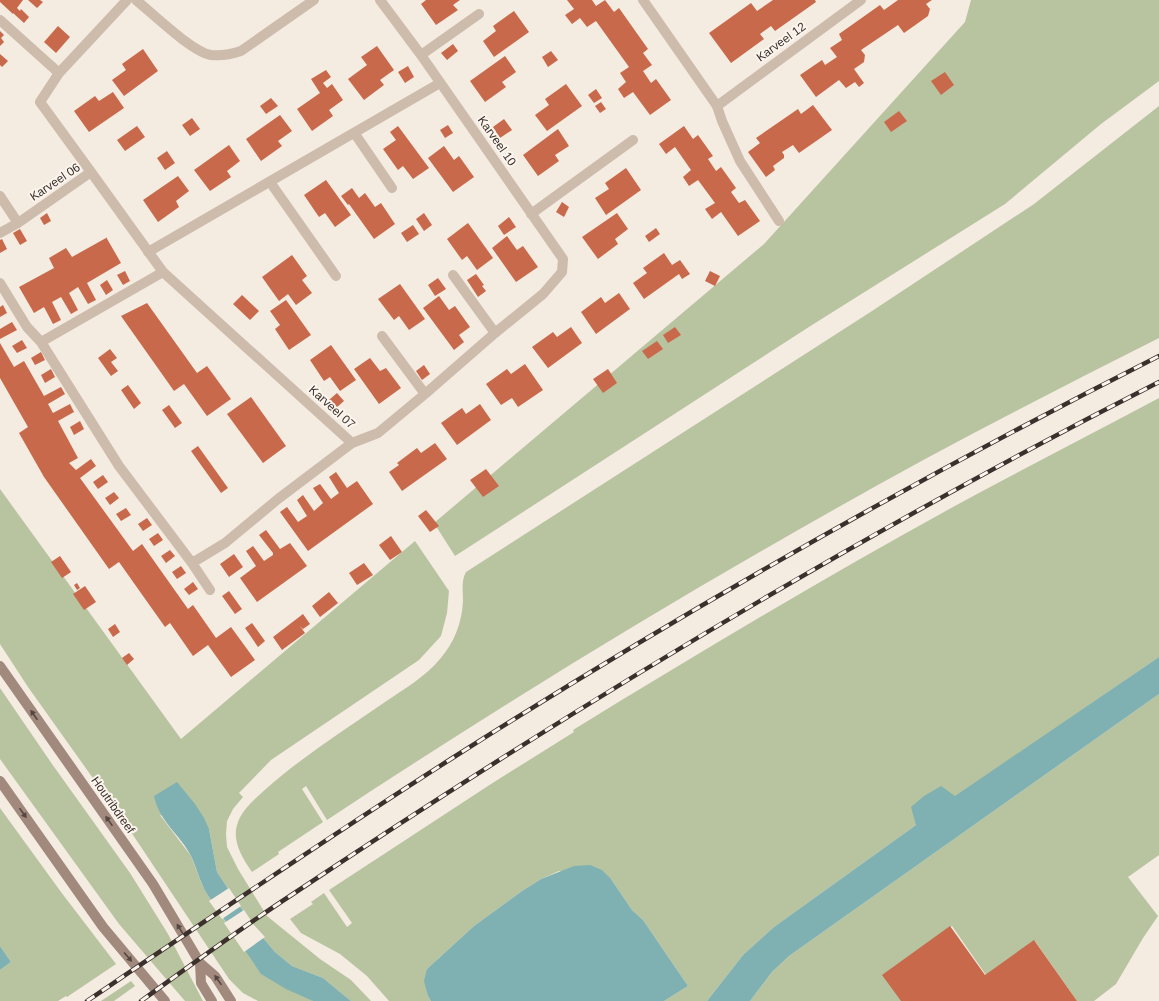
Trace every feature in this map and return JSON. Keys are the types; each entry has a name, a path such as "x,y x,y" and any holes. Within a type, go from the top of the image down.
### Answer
{"main road":[{"name":"Houtribdreef","path":"0,666 153,884 200,963 215,976 231,1001"},
{"path":"0,781 103,927 165,1001"},
{"name":"Houtribdreef","path":"200,963 201,983 212,1001"}],"street":[{"name":"Karveel 06","path":"18,223 91,172 40,102 59,73 127,0"},
{"path":"136,0 196,49 210,55 228,55 241,51 314,0"},
{"name":"Karveel 10","path":"352,443 378,433 543,294 562,272 563,259 421,55 380,0"},
{"path":"642,0 717,106 740,161 779,221"},
{"name":"Karveel 12","path":"717,106 861,0"},
{"path":"421,55 479,14"},
{"path":"0,20 59,73"},
{"path":"148,252 355,134 440,83"},
{"path":"355,134 392,188"},
{"path":"531,214 633,140"},
{"name":"Karveel 07","path":"91,172 163,272 352,443 278,499 225,543 192,563"},
{"path":"270,182 336,276"},
{"path":"0,196 18,223 0,233"},
{"path":"41,342 163,272"},
{"path":"453,275 495,333"},
{"path":"0,283 27,327 41,342 119,466 192,563 210,590"},
{"path":"382,336 425,394"}],"green space":[{"path":"971,0 1159,0 1159,81 1101,124 1005,204 812,325 455,556 434,523 764,244 965,22"},
{"path":"1159,106 1159,338 927,458 850,500 698,588 548,678 327,820 306,786 302,789 323,822 278,852 279,854 252,872 239,850 236,838 237,825 245,809 267,788 295,765 414,682 434,665 445,653 459,625 463,601 463,582 466,572 872,311 1034,204"},
{"path":"1159,398 1159,657 955,797 774,927 743,955 707,1001 664,1001 688,986 643,920 632,910 611,879 559,871 541,879 522,891 474,926 427,969 428,996 431,1001 389,1001 367,976 340,954 301,933 290,919 313,904 311,902 324,893 347,927 352,923 329,890 491,784 574,732 573,730 809,588 979,493"},
{"path":"0,489 181,739 415,541 449,591 447,613 441,636 419,660 271,760 239,793 243,797 233,809 227,821 227,847 238,869 267,916 320,959 351,980 371,1001 351,1001 323,978 292,966 275,952 253,926 217,872 209,829 160,815 191,856 207,894 236,938 313,1001 258,1001 243,993 229,979 127,826 28,687 0,644"},
{"path":"0,688 130,873 168,934 203,1001 185,1001 119,924 0,759"},
{"path":"1159,694 1159,855 1128,877 1158,916 1143,938 1116,984 1094,1001 1077,1001 1035,941 986,975 952,926 884,975 902,1001 750,1001 772,972 789,956"},
{"path":"0,808 116,964 67,997 66,996 58,1001 0,1001 0,970 11,962 0,946"},
{"path":"131,981 135,986 114,1001 101,1001"}],"water":[{"path":"1159,657 1159,694 789,956 772,972 750,1001 707,1001 743,955 774,927 916,825 911,807 924,796 941,786 955,796"},
{"path":"177,782 195,804 204,818 209,829 217,872 253,926 275,952 292,966 323,978 351,1001 313,1001 286,989 261,974 207,894 191,856 165,821 157,805 154,796"},
{"path":"590,865 602,870 611,879 632,910 643,920 688,986 664,1001 431,1001 424,981 427,969 474,926 541,879 574,866"},
{"path":"0,946 11,962 0,970"}],"pier":[{"path":"229,888 241,906 222,919 209,901"},
{"path":"244,910 254,925 265,937 244,952 224,923"}],"building":[{"path":"0,0 23,0 17,8 20,11 21,9 29,17 24,23 0,2"},
{"path":"28,0 40,0 43,2 37,8"},
{"path":"426,0 460,0 453,5 458,10 436,25 421,4"},
{"path":"567,0 592,0 596,6 605,0 614,12 619,8 648,49 643,53 652,65 643,71 651,83 656,79 671,100 650,115 633,92 624,98 618,89 626,82 620,73 629,67 596,21 587,27 580,18 572,24 565,15 574,9"},
{"path":"773,0 815,0 816,2 775,31 771,26 760,34 764,39 731,63 709,33 751,3 757,11"},
{"path":"898,0 932,0 926,4 930,9 928,16 904,33 898,25 861,50 865,55 864,62 854,69 864,83 859,87 855,82 846,88 839,80 816,97 800,75 822,60 825,65 837,57 830,48 842,40 839,34 880,5 884,10"},
{"path":"514,11 529,32 494,57 483,41 496,31 493,26"},
{"path":"58,26 70,37 56,53 44,42"},
{"path":"0,31 4,35 1,38 4,42 0,46"},
{"path":"453,44 458,51 447,60 441,53"},
{"path":"377,46 394,70 380,80 384,85 364,100 348,79 367,65 361,57"},
{"path":"143,49 158,71 124,96 112,80 126,70 122,64"},
{"path":"551,51 558,60 548,67 542,57"},
{"path":"0,54 8,61 2,67 0,65"},
{"path":"505,56 516,72 502,82 506,87 485,102 470,81"},
{"path":"408,66 414,77 405,83 398,72"},
{"path":"326,70 331,77 323,83 327,88 332,84 343,100 329,110 333,116 312,131 297,109 320,93 311,79"},
{"path":"945,72 954,85 941,95 931,81"},
{"path":"566,84 582,106 547,131 535,115 549,105 545,99"},
{"path":"596,89 602,98 594,103 588,95"},
{"path":"113,92 124,108 89,132 74,111 95,96 99,101"},
{"path":"271,98 278,106 266,114 260,106"},
{"path":"601,102 606,109 600,113 595,106"},
{"path":"813,105 832,130 799,153 793,145 782,152 784,158 773,166 775,170 766,177 748,152 760,143 756,138 798,109 801,114"},
{"path":"899,111 907,121 891,132 884,122"},
{"path":"280,115 292,131 278,141 282,146 261,161 246,139"},
{"path":"192,118 200,129 190,136 182,125"},
{"path":"504,119 512,130 500,138 493,127"},
{"path":"448,125 453,133 445,138 440,130"},
{"path":"137,126 145,137 125,151 117,140"},
{"path":"398,126 429,168 413,179 403,166 398,170 383,149 396,140 390,132"},
{"path":"684,126 693,139 698,135 713,156 708,159 716,171 721,167 736,188 731,192 739,203 745,200 760,221 738,236 721,212 712,219 705,209 715,203 698,180 689,186 683,177 691,170 675,147 666,154 659,144"},
{"path":"558,129 569,146 555,155 559,161 538,176 523,155"},
{"path":"229,145 240,161 227,171 231,177 210,191 194,170"},
{"path":"444,146 454,160 459,156 474,177 453,192 428,158"},
{"path":"167,151 175,163 165,170 157,158"},
{"path":"626,168 641,190 606,215 595,198 609,189 605,183"},
{"path":"178,176 189,191 176,201 179,207 158,222 143,200"},
{"path":"326,180 351,215 335,227 325,213 319,217 304,195"},
{"path":"352,188 359,198 365,193 375,207 381,203 395,224 374,239 349,204 348,205 341,196"},
{"path":"562,202 569,207 564,217 556,212"},
{"path":"47,213 51,221 44,225 40,218"},
{"path":"424,213 432,225 424,231 416,219"},
{"path":"617,213 628,229 615,239 618,244 598,259 582,237"},
{"path":"509,217 516,227 504,235 498,226"},
{"path":"468,223 493,258 477,270 467,256 462,260 447,239"},
{"path":"413,225 419,234 407,242 401,233"},
{"path":"656,228 660,234 649,242 645,236"},
{"path":"20,229 27,241 20,245 13,233"},
{"path":"507,236 517,250 523,246 538,267 516,282 492,248"},
{"path":"106,237 121,263 87,283 96,300 88,304 78,287 69,293 78,310 71,314 61,297 52,302 61,320 53,324 44,307 34,313 19,287 54,268 49,258 66,248 72,257"},
{"path":"2,239 7,249 0,253 0,240"},
{"path":"664,253 672,265 680,260 690,274 682,279 679,274 644,299 633,283 647,273 643,268"},
{"path":"292,255 307,276 302,280 312,293 296,305 288,294 279,301 262,277"},
{"path":"125,271 130,281 123,285 117,275"},
{"path":"710,271 720,276 715,286 705,281"},
{"path":"476,274 484,285 482,286 486,291 478,297 467,280"},
{"path":"438,278 446,289 435,296 428,285"},
{"path":"107,280 113,290 106,295 100,285"},
{"path":"400,284 425,319 409,330 399,316 394,320 378,299"},
{"path":"619,293 630,309 596,334 581,312 601,297 605,303"},
{"path":"242,295 259,311 250,320 233,304"},
{"path":"439,296 449,310 455,306 470,327 459,335 464,342 454,350 423,308"},
{"path":"286,300 311,335 289,350 275,329 280,325 270,311"},
{"path":"147,303 197,373 207,366 231,399 207,416 184,384 174,391 121,316"},
{"path":"3,305 7,313 0,317 0,307"},
{"path":"12,322 17,330 0,339 0,329"},
{"path":"571,327 582,343 548,368 532,347 553,332 557,337"},
{"path":"675,327 681,335 668,343 663,335"},
{"path":"22,340 27,348 17,353 12,346"},
{"path":"657,341 663,349 648,359 642,351"},
{"path":"0,343 14,367 24,361 44,396 61,387 65,394 48,404 53,413 70,404 74,412 58,421 78,458 69,463 76,470 91,459 96,466 80,478 133,551 142,544 188,609 193,605 216,638 231,627 255,660 231,677 208,645 193,656 170,623 165,627 119,562 109,569 44,477 19,433 28,427 0,378"},
{"path":"331,345 356,380 340,391 330,377 324,381 310,360"},
{"path":"110,349 117,358 111,362 118,371 111,376 98,358"},
{"path":"41,352 45,360 35,365 31,358"},
{"path":"370,358 380,371 386,368 401,388 379,404 354,369"},
{"path":"525,364 543,390 518,407 512,398 501,405 486,384 507,369 511,374"},
{"path":"424,365 430,374 422,380 416,371"},
{"path":"51,369 55,377 45,383 41,375"},
{"path":"608,369 617,383 603,393 593,379"},
{"path":"128,385 141,403 134,409 121,390"},
{"path":"337,393 344,401 336,408 329,400"},
{"path":"251,397 286,446 263,463 227,414"},
{"path":"480,404 491,420 457,445 441,423 462,408 466,414"},
{"path":"169,405 182,423 175,428 162,410"},
{"path":"80,421 84,429 74,435 70,427"},
{"path":"435,443 447,459 402,491 389,472 399,465 397,463 417,448 421,453"},
{"path":"198,446 228,488 221,493 191,451"},
{"path":"486,469 499,486 483,497 470,480"},
{"path":"336,472 347,488 357,481 373,504 308,551 280,512 287,507 298,522 307,516 297,500 303,495 314,511 323,503 313,488 320,484 331,499 339,493 329,477"},
{"path":"103,475 108,482 98,489 93,482"},
{"path":"114,492 119,498 110,505 105,498"},
{"path":"126,508 131,515 121,521 116,514"},
{"path":"426,510 439,526 430,532 418,516"},
{"path":"147,518 152,525 143,531 138,524"},
{"path":"266,530 280,549 290,543 307,566 257,602 240,578 256,566 246,551 253,546 264,561 273,555 259,535"},
{"path":"158,533 163,540 154,546 149,539"},
{"path":"391,536 402,552 390,560 379,545"},
{"path":"170,550 175,556 166,563 161,556"},
{"path":"234,554 243,567 229,577 220,564"},
{"path":"60,556 71,572 62,578 51,562"},
{"path":"364,563 373,575 357,585 349,573"},
{"path":"181,566 186,573 177,579 172,572"},
{"path":"193,582 198,589 189,595 184,589"},
{"path":"77,583 80,588 77,590 74,585"},
{"path":"85,586 96,602 84,610 73,594"},
{"path":"229,591 242,609 235,614 222,596"},
{"path":"329,592 338,603 320,617 312,606"},
{"path":"303,614 310,624 303,629 300,626 305,633 282,650 273,637"},
{"path":"252,623 265,641 258,647 245,628"},
{"path":"115,624 120,632 113,637 108,629"},
{"path":"129,653 134,659 127,665 122,658"},
{"path":"950,926 985,975 1034,940 1077,1001 901,1001 882,975"}],"railway":[{"path":"87,1001 269,878 454,757 626,650 890,498 1069,402 1159,356"},
{"path":"141,1001 235,933 293,894 398,825 611,690 718,625 937,500 1047,440 1159,382"}]}
